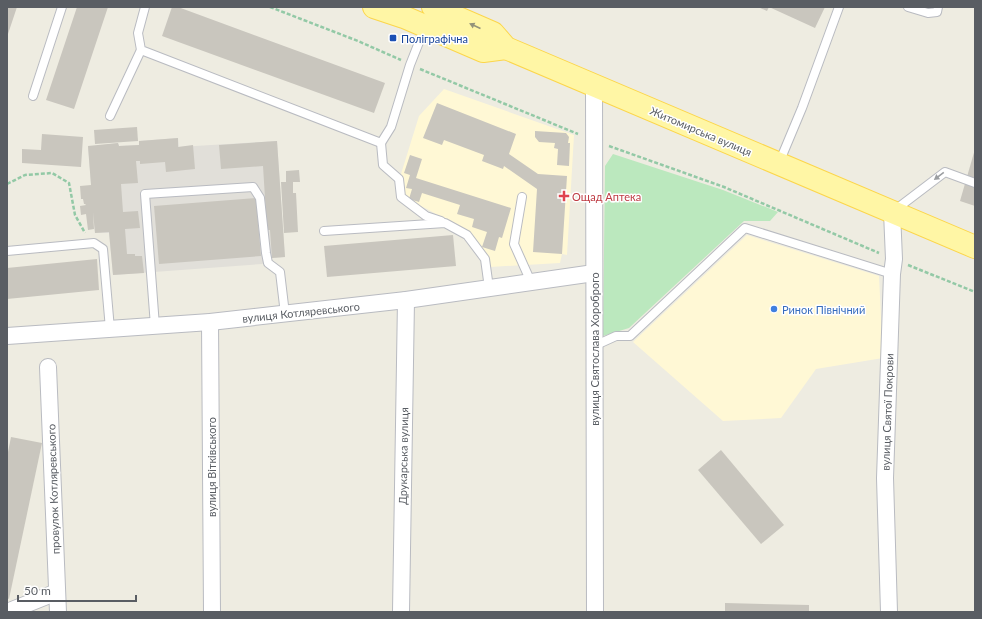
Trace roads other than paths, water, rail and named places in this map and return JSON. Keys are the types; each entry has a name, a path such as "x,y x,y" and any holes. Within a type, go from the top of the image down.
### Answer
{"main road":[{"name":"Житомирська вулиця","path":"374,7 404,17 429,17 493,33 506,48 975,247"}],"street":[{"name":"вулиця Святослава Хороброго","path":"594,85 595,612"},
{"name":"вулиця Святої Покрови","path":"888,612 885,478 893,267 892,212"},
{"name":"вулиця Котляревського","path":"7,336 210,322 284,314 406,300 594,272"},
{"name":"Друкарська вулиця","path":"401,612 406,300"},
{"name":"вулиця Вітківського","path":"210,322 212,612"},
{"name":"провулок Котляревського","path":"48,366 58,612"},
{"path":"7,612 57,592"}],"lane":[{"path":"33,96 62,7"},
{"path":"110,116 141,50 138,33 145,7"},
{"path":"779,164 802,108 839,7"},
{"path":"908,7 928,13 937,12 938,7"},
{"path":"429,17 410,65 391,127 381,143 382,165 399,179 401,197 426,216 445,223 467,235 485,259 489,288"},
{"path":"141,50 381,143"},
{"path":"892,212 945,172 975,183"},
{"path":"156,326 144,194 253,187 260,198 268,263 280,272 284,314"},
{"path":"522,197 514,244 531,282"},
{"path":"324,231 445,223"},
{"path":"594,346 616,336 630,336 745,228 893,267"},
{"path":"7,251 94,243 103,248 110,329"}],"place":[{"name":"Поліграфічна","path":"393,38"},
{"name":"Ощад Аптека","path":"564,196"},
{"name":"Ринок Північний","path":"774,309"}]}
